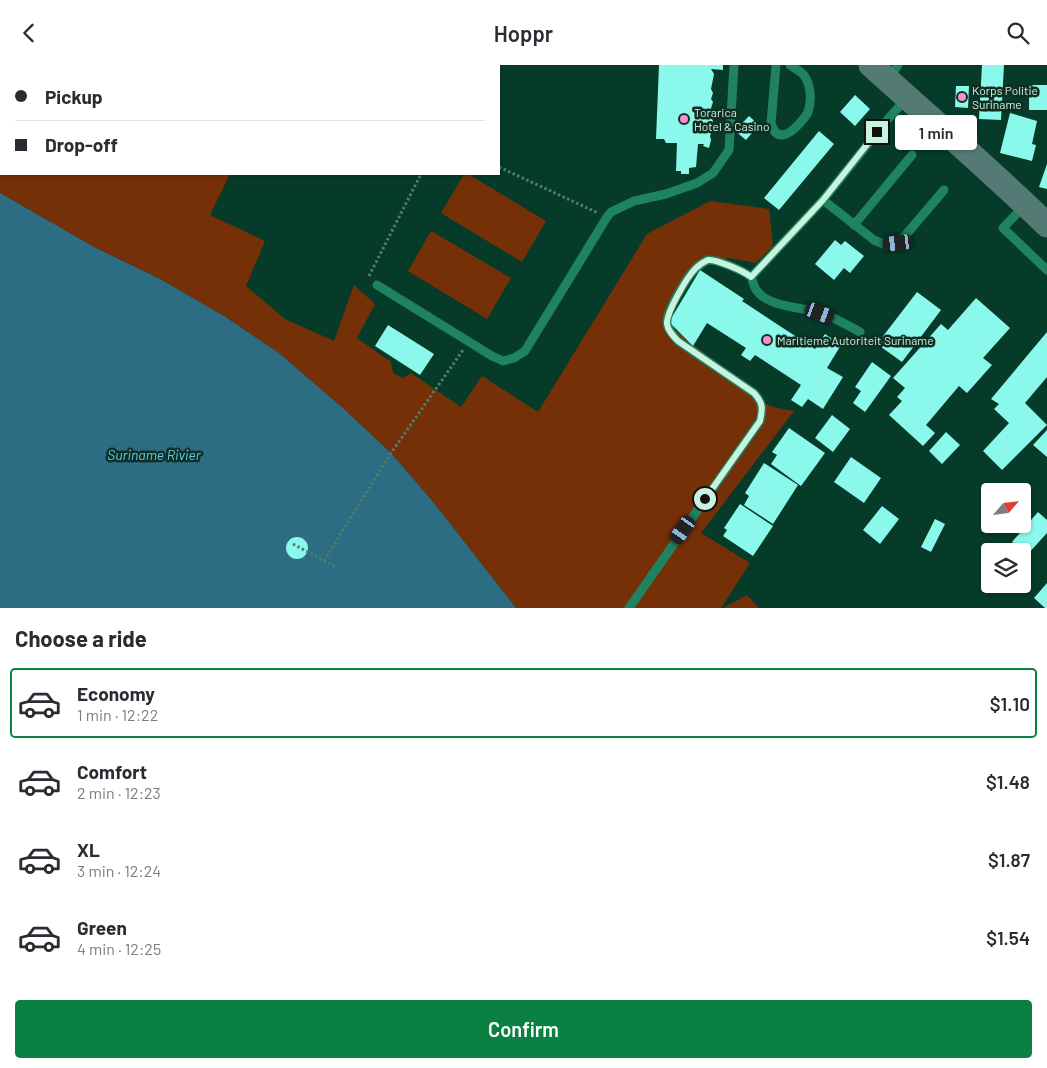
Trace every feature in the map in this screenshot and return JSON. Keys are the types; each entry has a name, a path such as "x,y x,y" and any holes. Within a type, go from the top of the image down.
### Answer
{"main road":[{"path":"886,70 908,97 1047,225"}],"lane":[{"path":"377,285 503,361 514,358 524,351 607,217 612,212 634,201 697,183 714,173 729,150 734,65"},
{"path":"776,65 771,123 772,129 776,134 782,135 792,131 806,116 808,111 810,91 808,83 802,73 790,65"},
{"path":"751,277 823,200 908,97"},
{"path":"854,225 912,155"},
{"path":"823,200 874,240 886,245 898,243 944,190"},
{"path":"1025,204 1004,228 1047,270"},
{"path":"629,608 760,421 762,410 760,399 678,341 667,325 668,315 677,297 695,269 704,262 711,260 744,271 751,277 756,290 764,298 776,303 820,313 860,332"}],"path":[{"path":"500,167 607,217"},
{"path":"377,285 367,279 420,175"},
{"path":"324,561 391,453 469,342"},
{"path":"293,543 336,567"}],"shaded area":[{"path":"0,175 230,175 210,215 265,241 246,286 285,319 334,341 354,285 375,304 357,338 391,362 393,373 403,378 411,373 461,407 482,376 538,412 647,234 710,201 769,209 773,246 756,263 730,258 696,264 669,301 674,329 759,400 773,407 794,411 701,533 750,563 721,608 516,608 434,503 391,453 344,409 279,353 224,316 160,279 96,248 0,193"},
{"path":"463,175 470,175 546,221 522,262 441,213"},
{"path":"431,231 511,278 487,319 408,271"},
{"path":"747,595 759,608 723,608"}],"water":[{"name":"Suriname Rivier","path":"0,193 96,248 160,279 224,316 279,353 344,409 391,453 434,503 516,608 0,608"}],"building":[{"name":"Torarica Hotel & Casino","path":"659,65 723,65 723,70 711,69 714,74 711,89 713,93 711,99 713,102 711,108 713,111 711,117 713,121 709,148 703,146 704,144 698,144 696,167 689,168 689,174 681,174 681,171 676,171 677,143 666,143 664,139 656,139"},
{"path":"982,65 1004,65 1001,120 979,119"},
{"path":"1029,85 1047,85 1047,110 1029,110"},
{"name":"Korps Politie Suriname","path":"956,86 969,86 968,108 955,107"},
{"path":"855,95 870,109 855,126 840,112"},
{"path":"1010,113 1037,121 1032,144 1036,145 1032,161 1000,153"},
{"path":"749,116 759,125 746,140 735,131"},
{"path":"819,131 834,144 779,210 764,198"},
{"path":"1047,164 1047,189 1039,187"},
{"path":"835,240 841,245 845,241 864,256 850,273 844,268 834,280 815,264"},
{"name":"Maritieme Autoriteit Suriname","path":"700,270 744,299 742,301 815,349 825,334 841,345 827,368 843,377 823,409 808,399 802,407 791,400 801,385 755,355 750,361 741,355 746,348 707,323 693,346 669,322"},
{"path":"917,292 941,310 902,362 877,344"},
{"path":"976,298 1010,328 983,358 992,365 967,393 959,386 926,425 935,433 923,446 889,415 902,401 897,397 905,388 893,378 941,324 948,330"},
{"path":"388,325 434,354 420,375 375,346"},
{"path":"1047,332 1047,377 1025,403 1047,425 1002,470 983,451 1009,423 994,409 999,404 991,399"},
{"path":"872,362 891,376 865,412 853,403 861,391 855,387"},
{"path":"832,415 850,429 833,452 815,438"},
{"path":"789,428 825,453 801,486 771,464 777,455 772,452"},
{"path":"1047,430 1047,457 1033,445"},
{"path":"946,432 960,445 942,464 929,451"},
{"path":"851,457 881,478 864,503 834,482"},
{"path":"764,463 798,485 773,524 744,505 749,496 745,493"},
{"path":"740,504 773,526 753,556 723,536 727,530 724,528"},
{"path":"882,506 899,519 880,544 863,530"},
{"path":"1038,512 1047,520 1047,533 1031,551 1031,543 1012,542 1020,533 1031,533 1031,520"},
{"path":"935,519 945,524 931,552 921,547"},
{"path":"297,537 305,540 308,548 305,556 297,559 289,556 286,548 289,540"},
{"path":"1047,583 1047,608 1045,608 1034,598"}],"place":[{"name":"Korps Politie Suriname","path":"962,97"},
{"name":"Torarica Hotel & Casino","path":"684,119"},
{"name":"Maritieme Autoriteit Suriname","path":"767,340"}],"route":[{"path":"705,499 760,421 762,410 760,399 678,341 667,325 668,315 695,269 704,262 711,260 744,271 751,277 823,200 877,132"}]}
